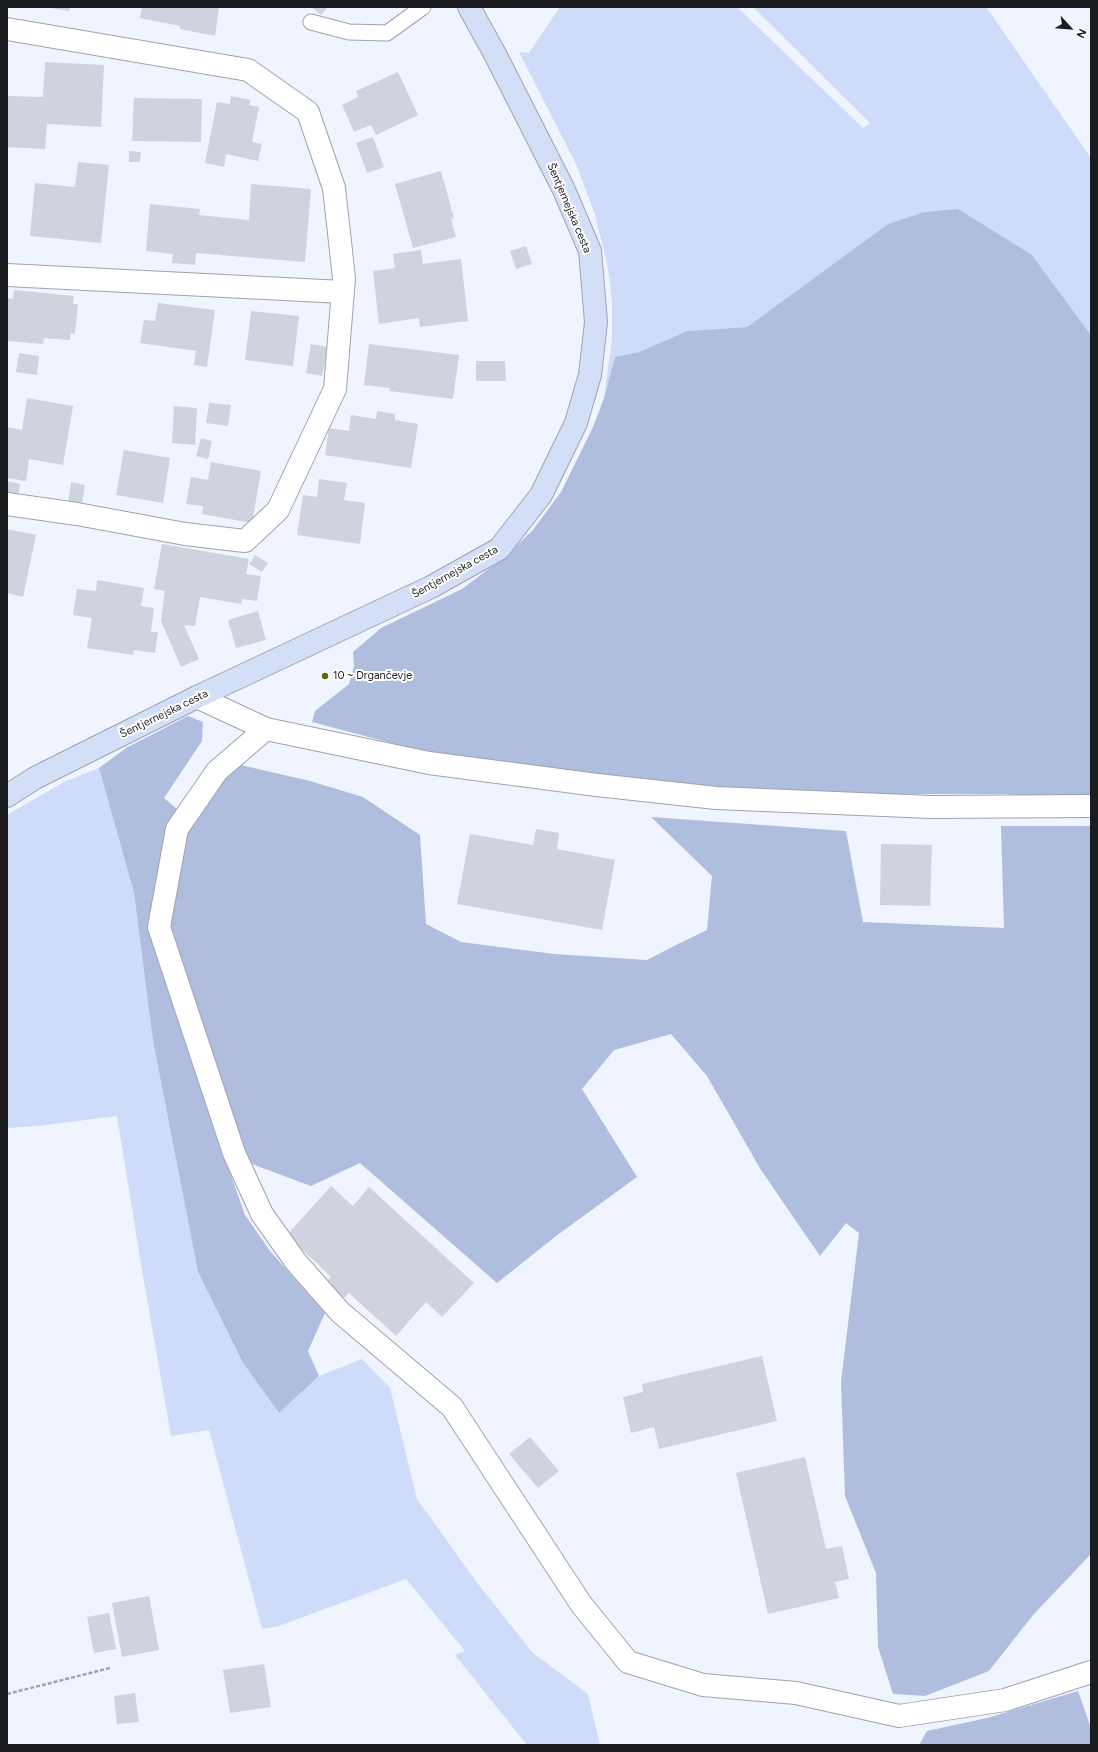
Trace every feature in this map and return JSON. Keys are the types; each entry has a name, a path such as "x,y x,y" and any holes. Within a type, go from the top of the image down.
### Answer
{"main road":[{"name":"Šentjernejska cesta","path":"7,796 35,778 197,697 431,587 499,549 541,495 576,423 590,376 596,322 590,250 564,190 496,56 469,7"}],"street":[{"path":"7,28 248,70 308,112 334,188 344,278 335,389 278,510 245,541 185,534 77,514 7,504"},
{"path":"7,275 343,292"},
{"path":"197,697 266,729 429,763 597,785 716,798 931,807 1091,806"},
{"path":"266,729 217,771 177,829 159,927 234,1153 262,1214 301,1267 340,1312 452,1407 581,1604 628,1662 703,1685 796,1693 899,1716 1005,1700 1091,1672"}],"lane":[{"path":"311,22 349,32 386,32 423,7"}],"path":[{"path":"7,1694 110,1668"}],"shaded area":[{"path":"560,7 737,7 863,128 870,123 753,7 986,7 1091,158 1091,335 1032,255 888,224 747,327 687,331 639,352 615,357 604,398 612,339 612,302 608,268 595,215 577,166 519,52 529,53"},
{"path":"958,209 1032,255 1091,335 1091,801 1082,802 1004,794 743,794 489,761 410,748 312,722 315,711 349,684 354,666 353,652 381,628 462,589 503,558 532,531 561,492 593,427 604,398 615,357 639,352 687,331 747,327 888,224 925,212"},
{"path":"188,716 203,722 202,741 164,798 188,818 232,763 310,781 363,797 420,835 426,924 461,942 554,954 647,960 707,930 712,876 651,817 846,831 863,922 1004,928 1001,826 1091,826 1091,1554 1033,1615 989,1671 925,1696 893,1694 878,1647 876,1573 845,1496 841,1382 859,1233 846,1223 820,1256 761,1170 707,1076 671,1034 614,1050 582,1089 637,1177 556,1236 497,1283 360,1163 311,1186 257,1166 222,1150 245,1215 270,1251 325,1313 308,1351 319,1376 279,1413 243,1363 198,1272 153,1041 134,893 99,768 126,748"},
{"path":"99,768 134,893 153,1041 198,1272 243,1363 279,1413 319,1376 362,1359 390,1388 417,1499 478,1584 533,1653 588,1694 600,1745 527,1745 455,1655 465,1651 406,1579 279,1626 262,1629 209,1430 171,1436 117,1116 38,1126 7,1128 7,815 64,782"},
{"path":"1078,1691 1091,1728 1091,1745 919,1745 927,1731 987,1718"}],"building":[{"path":"43,7 70,7 69,11"},
{"path":"142,7 219,8 215,36 180,29 180,26 140,18"},
{"path":"311,7 328,7 321,15"},
{"path":"45,62 104,65 101,127 47,124 45,149 7,147 7,96 43,97"},
{"path":"398,72 418,115 376,135 371,125 354,132 342,105 358,97 356,91"},
{"path":"231,96 251,100 249,105 259,107 252,142 262,144 258,161 226,154 224,167 205,163 217,102 230,104"},
{"path":"134,98 202,99 201,142 132,141"},
{"path":"373,137 384,167 367,173 356,143"},
{"path":"129,151 141,152 140,162 129,162"},
{"path":"78,162 109,165 101,243 30,236 35,183 75,187"},
{"path":"441,171 454,218 451,219 456,237 413,248 395,184"},
{"path":"251,184 311,189 305,262 196,253 195,265 172,263 173,254 146,251 150,204 200,209 199,215 249,220"},
{"path":"526,246 532,264 516,269 510,251"},
{"path":"421,250 423,264 461,259 468,321 420,327 419,318 379,324 373,271 395,268 393,254"},
{"path":"14,290 74,296 73,304 78,304 75,334 71,333 70,340 44,338 43,344 7,341 7,298 13,299"},
{"path":"158,303 215,310 207,367 194,365 196,351 140,343 144,320 155,321"},
{"path":"251,311 299,316 293,366 245,360"},
{"path":"311,344 328,347 322,376 306,373"},
{"path":"369,344 459,355 453,399 389,391 390,388 364,385"},
{"path":"19,353 39,356 37,375 16,372"},
{"path":"476,361 505,361 506,381 476,381"},
{"path":"27,398 73,406 63,465 29,459 26,481 7,478 7,427 22,430"},
{"path":"209,403 231,405 228,426 206,423"},
{"path":"174,406 197,408 195,445 172,443"},
{"path":"377,411 395,414 395,420 418,424 411,468 325,455 329,428 349,431 351,415 376,419"},
{"path":"201,438 212,441 208,459 196,456"},
{"path":"124,450 170,458 163,503 116,495"},
{"path":"211,462 261,471 252,523 202,514 203,506 186,504 191,477 208,480"},
{"path":"319,479 347,483 344,500 365,503 360,544 297,535 303,495 317,497"},
{"path":"7,481 20,484 18,498 7,496"},
{"path":"71,482 85,485 81,507 68,504"},
{"path":"7,529 36,535 23,597 7,593"},
{"path":"162,544 249,559 246,574 261,576 257,601 242,599 241,604 200,597 195,626 184,625 199,659 181,667 161,621 165,591 154,589"},
{"path":"255,555 268,563 262,572 249,564"},
{"path":"97,580 144,588 141,606 154,608 151,632 158,632 155,653 134,650 133,655 87,648 92,618 73,615 77,589 96,591"},
{"path":"258,611 266,640 236,648 228,620"},
{"path":"536,829 559,833 557,849 615,860 602,930 457,904 470,834 533,845"},
{"path":"881,844 932,845 930,906 880,905"},
{"path":"331,1186 353,1206 369,1187 474,1283 442,1317 426,1302 396,1336 349,1293 340,1302 322,1286 331,1277 287,1235"},
{"path":"762,1356 777,1421 659,1449 654,1427 631,1433 623,1397 643,1392 642,1384"},
{"path":"530,1437 559,1471 538,1488 509,1454"},
{"path":"805,1457 826,1549 842,1546 849,1579 835,1582 839,1598 768,1614 736,1473"},
{"path":"149,1596 159,1650 122,1657 112,1603"},
{"path":"109,1613 116,1649 94,1653 87,1617"},
{"path":"264,1664 271,1707 230,1713 223,1670"},
{"path":"135,1693 139,1722 117,1724 114,1696"}],"place":[{"name":"10 ~ Drgančevje","path":"325,676"}]}
